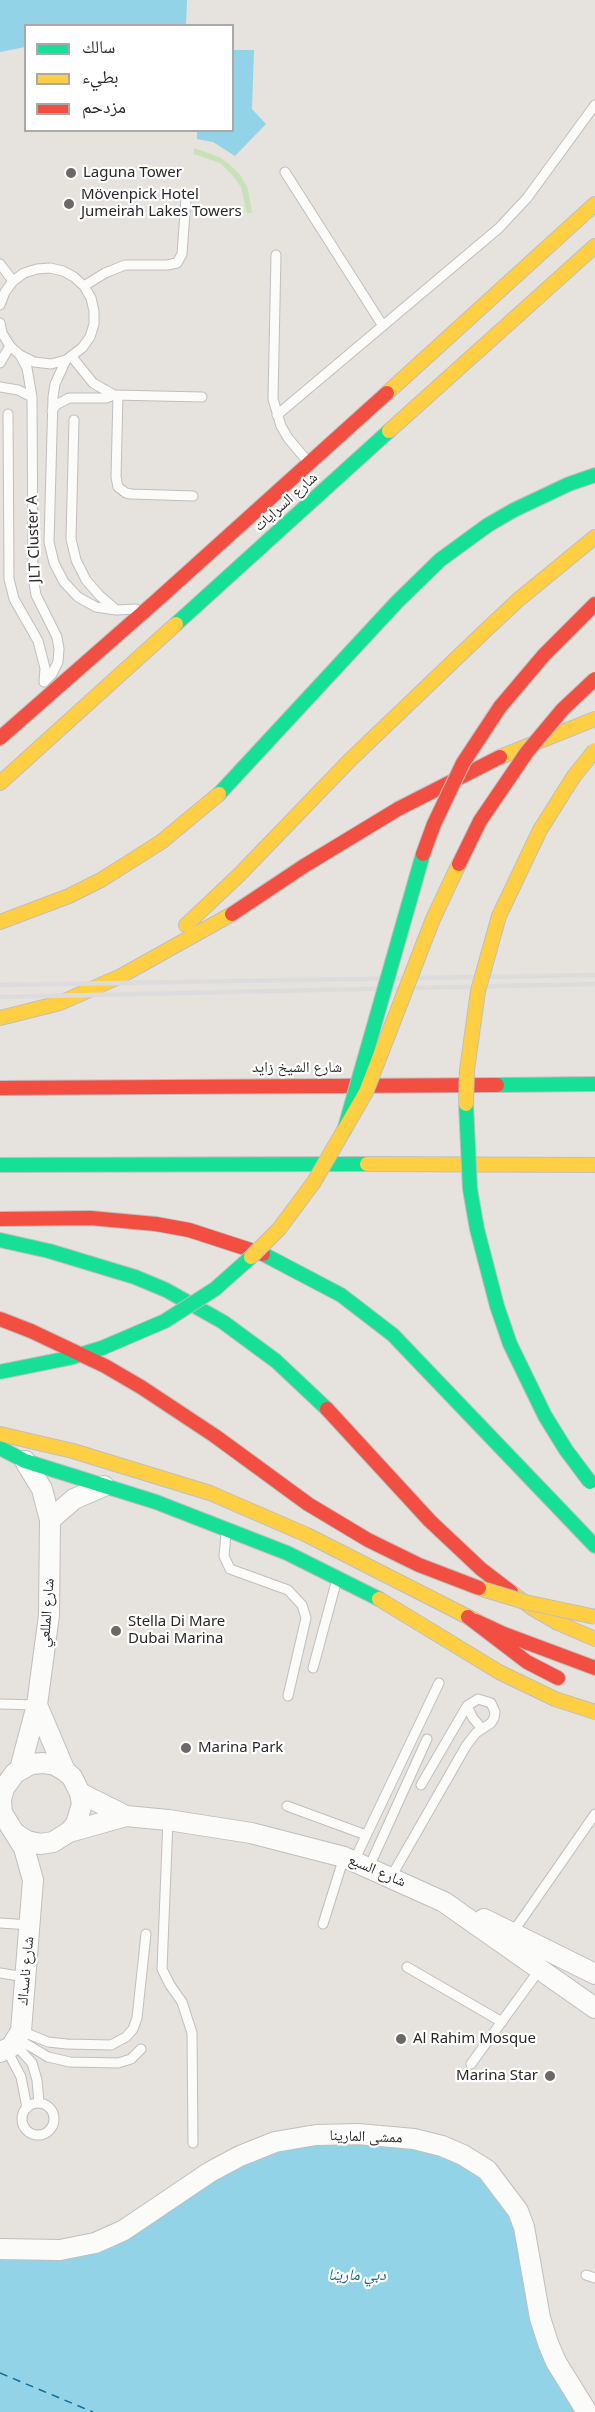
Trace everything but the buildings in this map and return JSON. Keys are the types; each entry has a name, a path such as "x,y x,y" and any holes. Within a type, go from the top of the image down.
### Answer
{"main road":[{"name":"شارع السرايات","path":"0,737 155,602 595,204"},
{"name":"شارع السرايات","path":"0,783 595,246"},
{"path":"0,922 80,890 132,862 189,821 232,781 397,602 440,560 472,536 514,510 560,488 595,475"},
{"path":"149,958 217,896 350,760 519,600 595,537"},
{"path":"344,1131 414,881 447,794 463,764 500,707 544,655 595,604"},
{"path":"0,1372 69,1358 135,1336 191,1306 237,1270 279,1229 314,1182 366,1092 433,919 480,821 527,752 563,710 595,679"},
{"path":"0,1018 60,1003 121,976 149,958 232,914 304,866 398,809 496,759 595,719"},
{"path":"595,750 574,776 545,820 499,916 478,991 473,1020 466,1110 468,1160 477,1229 497,1306 510,1344 545,1416 566,1450 595,1488"},
{"name":"شارع الشيخ زايد","path":"0,1088 595,1084"},
{"path":"0,1165 595,1166"},
{"path":"0,1220 90,1218 156,1224 221,1239 283,1262 341,1294 393,1335 595,1546"},
{"path":"0,1240 60,1254 135,1277 166,1290 223,1322 276,1361 321,1403 430,1521 481,1569 532,1608 558,1623 595,1639"},
{"path":"0,1319 69,1347 141,1387 215,1436 308,1504 368,1540 419,1564 498,1594 595,1617"},
{"path":"0,1434 73,1451 210,1493 307,1535 468,1617 540,1649 595,1668"},
{"path":"0,1448 25,1461 156,1502 226,1528 338,1577 392,1606 499,1672 555,1699 595,1712"},
{"path":"468,1617 527,1662 570,1683"}],"street":[{"name":"شارع المللعي","path":"10,1776 37,1705 49,1616 50,1520 42,1489 25,1461"},
{"path":"50,1520 74,1499 104,1486"},
{"path":"37,1705 65,1771"},
{"path":"31,1764 55,1765 65,1771 72,1777 80,1793 80,1814 61,1837 40,1844 27,1841 8,1827 1,1800 10,1776 31,1764"},
{"name":"شارع السبع","path":"80,1793 126,1816 251,1833 356,1861 444,1902 595,2008"},
{"name":"شارع السبع","path":"61,1837 126,1816"},
{"name":"شارع ناسداك","path":"8,1827 24,1848 33,1880 25,1977 12,2043"},
{"name":"شارع ناسداك","path":"33,1880 61,1837"},
{"path":"444,1902 513,1932 595,1974"},
{"name":"ممشى المارينا","path":"0,2249 60,2250 95,2243 124,2230 210,2172 240,2156 275,2142 316,2135 358,2134 414,2139 463,2155 487,2170 518,2211 524,2227 540,2318 548,2343 556,2362 587,2412"}],"lane":[{"path":"277,415 499,228 527,198 595,105"},
{"path":"285,172 382,326"},
{"path":"0,305 5,292 14,281 24,273 37,269 50,268 63,271 84,286 105,273 125,265 167,265 177,262 182,254 186,199"},
{"path":"276,255 272,385 277,415 288,438 309,464"},
{"path":"0,264 14,281"},
{"name":"JLT Cluster A","path":"0,323 2,333 10,346 20,355 34,362 51,364 69,358 82,348 90,337 94,324 91,298 84,286"},
{"path":"0,363 10,346"},
{"name":"JLT Cluster A","path":"4,484 9,579 14,599 38,641 45,668 41,685 52,674 58,663 59,649 57,637 36,595 33,577 32,397 27,368 20,355"},
{"path":"69,358 93,382 116,395"},
{"name":"JLT Cluster A","path":"69,358 55,384 52,411 50,543 54,563 64,582 78,597 96,607 116,610 136,609 155,602"},
{"path":"0,387 18,390 32,397"},
{"path":"116,395 118,487 126,494 193,496"},
{"path":"52,411 56,405 69,398 106,398 116,395 202,397"},
{"path":"4,484 4,439 8,414"},
{"path":"74,420 77,440 76,487 71,539 76,560 86,580 100,597 116,610"},
{"path":"0,737 27,700"},
{"path":"226,1528 224,1556 231,1569 288,1590 302,1605 306,1618 288,1696"},
{"path":"313,1668 338,1577"},
{"path":"356,1861 366,1835 439,1683"},
{"path":"391,1877 466,1746 494,1718 494,1707 483,1699 467,1706 421,1785"},
{"path":"0,1704 37,1705"},
{"path":"467,1706 482,1729"},
{"path":"323,1924 356,1861 427,1739"},
{"path":"287,1806 366,1835"},
{"path":"513,1932 595,1814"},
{"path":"168,1820 162,1970 182,2002 192,2033 193,2144"},
{"path":"0,1923 30,1925"},
{"path":"12,2043 111,2045 126,2037 133,2029 136,2018 146,1934"},
{"path":"407,1966 502,2022"},
{"path":"471,2064 540,1968"},
{"path":"0,1973 25,1977"},
{"path":"12,2043 48,2057 70,2062 118,2063 131,2059 141,2049"},
{"path":"12,2043 32,2063 37,2080 39,2103"},
{"path":"12,2043 27,2108 22,2119 26,2131 44,2135 50,2132 55,2120 50,2108 39,2103 27,2108"}],"green space":[{"path":"194,148 219,157 241,176 248,189 252,213 247,213 241,187 232,175 220,163 194,154"}],"water":[{"path":"0,0 187,0 186,24 24,24 24,47 0,52"},
{"path":"234,50 254,50 252,109 266,124 235,156 213,142 197,139 197,132 234,132"},
{"name":"دبي مارينا","path":"317,2137 432,2147 486,2180 502,2196 516,2229 531,2321 546,2365 578,2412 0,2412 0,2253 60,2253 236,2160"}],"ferry route":[{"path":"0,2373 93,2412"}],"railway":[{"path":"0,985 595,975"},
{"path":"0,997 595,984"}],"traffic: fast":[{"path":"176,624 389,431"},
{"path":"219,794 397,602 440,560 488,525 514,510 569,484 595,475"},
{"path":"344,1131 423,854"},
{"path":"497,1085 595,1084"},
{"path":"466,1104 470,1189 477,1229 497,1306 510,1344 545,1416 566,1450 590,1482"},
{"path":"0,1165 367,1164"},
{"path":"0,1240 49,1251 135,1277 166,1290 223,1322 276,1361 327,1409"},
{"path":"263,1254 341,1295 393,1335 595,1546"},
{"path":"0,1372 69,1358 102,1348 165,1321 215,1289 251,1257"},
{"path":"0,1448 25,1461 156,1502 287,1553 379,1599"}],"traffic: slow":[{"path":"387,393 595,204"},
{"path":"389,431 595,246"},
{"path":"186,925 239,875 350,760 485,631 518,600 595,537"},
{"path":"0,783 176,624"},
{"path":"500,757 595,719"},
{"path":"466,1104 467,1070 478,991 499,916 540,830 574,776 595,750"},
{"path":"0,922 69,896 101,880 161,842 219,794"},
{"path":"251,1257 279,1229 314,1182 366,1092 433,919 459,864"},
{"path":"0,1018 60,1003 121,976 232,914"},
{"path":"367,1164 595,1165"},
{"path":"0,1434 73,1451 210,1493 307,1535 476,1621"},
{"path":"479,1588 525,1602 595,1617"},
{"path":"511,1592 558,1623 595,1639"},
{"path":"379,1599 499,1672 555,1699 595,1712"}],"traffic: jam":[{"path":"0,738 387,393"},
{"path":"500,707 544,655 595,604"},
{"path":"459,864 480,821 527,752 563,709 595,679"},
{"path":"423,854 434,824 463,763 500,707"},
{"path":"232,914 304,866 398,809 500,757"},
{"path":"0,1088 497,1085"},
{"path":"0,1219 90,1218 156,1224 189,1230 263,1254"},
{"path":"0,1319 31,1331"},
{"path":"31,1331 105,1366 141,1387 215,1436 308,1504 368,1540 419,1565 479,1588"},
{"path":"327,1409 430,1521 481,1569 511,1592"},
{"path":"468,1617 527,1662 558,1678"},
{"path":"476,1621 504,1634 595,1668"}],"place":[{"name":"Laguna Tower","path":"71,173"},
{"name":"Mövenpick Hotel Jumeirah Lakes Towers","path":"69,204"},
{"name":"Stella Di Mare Dubai Marina","path":"116,1631"},
{"name":"Marina Park","path":"186,1748"},
{"name":"Al Rahim Mosque","path":"401,2039"},
{"name":"Marina Star","path":"550,2076"}]}
